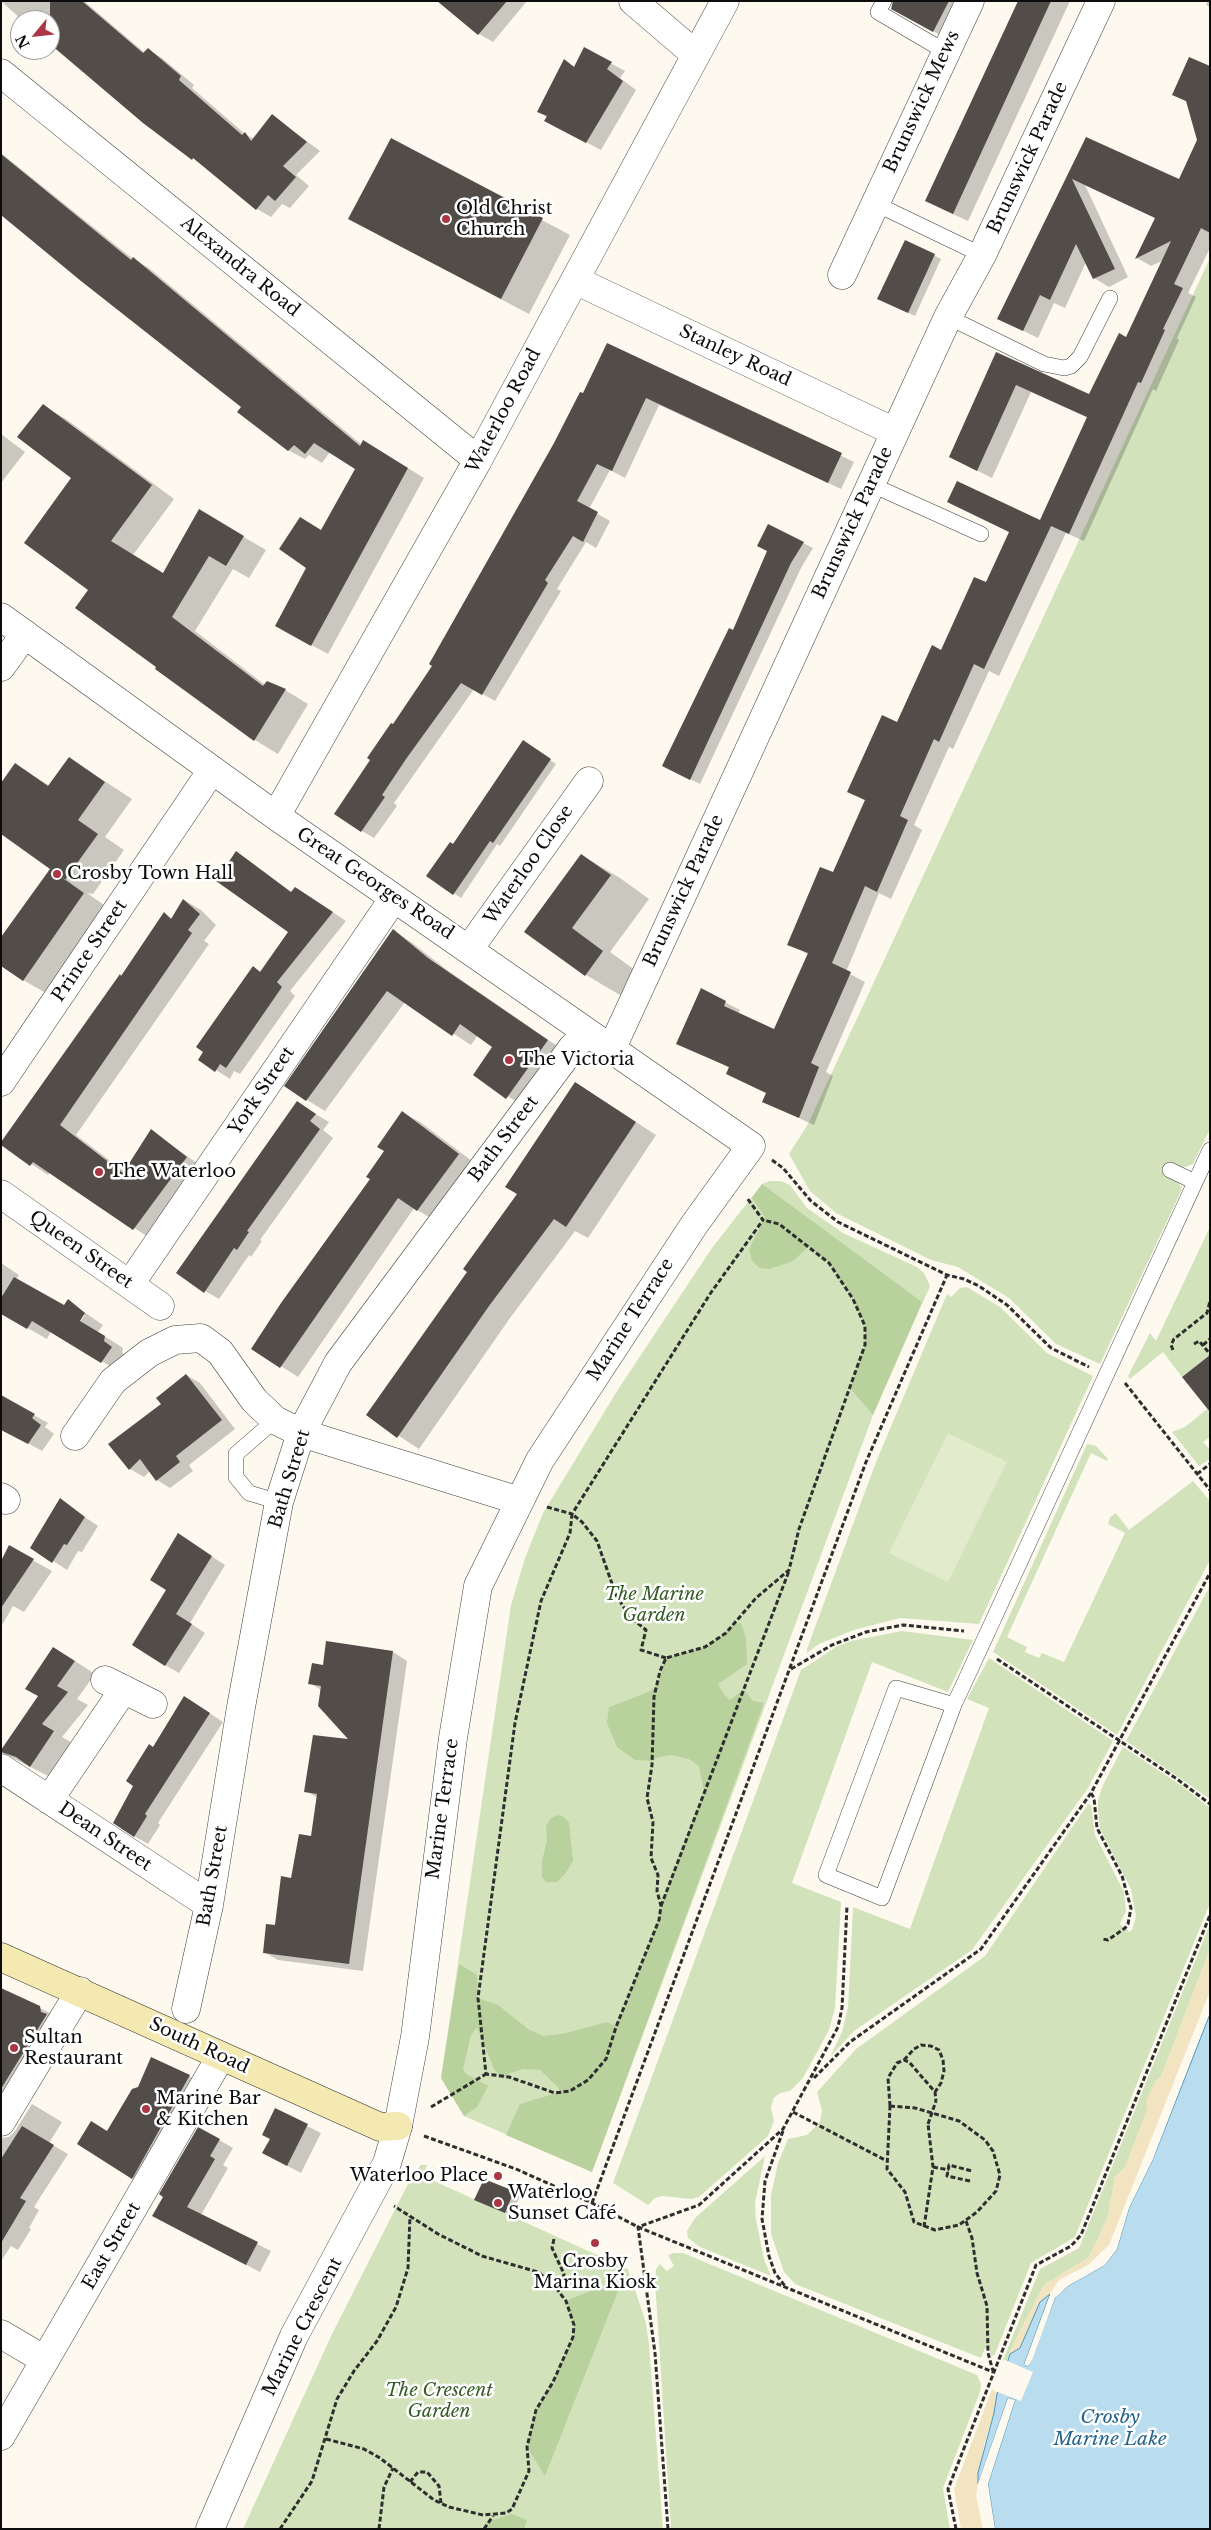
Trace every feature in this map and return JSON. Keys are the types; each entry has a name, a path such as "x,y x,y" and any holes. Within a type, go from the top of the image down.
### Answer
{"street":[{"path":"633,1 695,54"},
{"name":"Waterloo Road","path":"276,816 478,460 725,1"},
{"name":"Brunswick Mews","path":"842,275 970,1"},
{"name":"Brunswick Parade","path":"612,1048 870,484 948,318 982,255 1101,1"},
{"name":"Alexandra Road","path":"1,73 478,460"},
{"name":"Stanley Road","path":"575,280 895,432"},
{"name":"Great Georges Road","path":"1,617 276,816 751,1146"},
{"path":"1,667 25,634"},
{"name":"Prince Street","path":"1,1082 212,770"},
{"name":"Waterloo Close","path":"469,949 588,781"},
{"name":"York Street","path":"130,1284 394,898"},
{"name":"Bath Street","path":"186,2009 209,1905 241,1707 279,1502 301,1433 338,1363 572,1048 587,1033"},
{"name":"Marine Terrace","path":"398,2126 415,2036 453,1738 478,1586 550,1444 688,1233 751,1146"},
{"name":"Queen Street","path":"1,1194 160,1306"},
{"path":"75,1436 114,1381 149,1353 176,1340 201,1338 220,1352 254,1400 275,1420 301,1433 520,1501"},
{"path":"49,1800 114,1684 153,1704"},
{"name":"Dean Street","path":"1,1768 209,1905"},
{"name":"South Road","path":"1,1957 380,2127 398,2126"},
{"path":"1,2122 80,1991"},
{"name":"East Street","path":"1,2436 221,2056"},
{"name":"Marine Crescent","path":"210,2529 294,2336 387,2163 398,2126"},
{"path":"1,2334 45,2360"}],"lane":[{"path":"884,1 878,12 946,52"},
{"path":"874,203 982,255"},
{"path":"948,318 1044,364 1064,368 1071,366 1080,357 1110,298"},
{"path":"870,484 981,534"},
{"path":"954,1705 896,1688 826,1875 882,1898 954,1705 1210,1150"},
{"path":"1170,1170 1195,1182"},
{"path":"275,1420 236,1454 236,1477 249,1493 279,1502"}],"path":[{"path":"751,1146 783,1168 811,1201 838,1222 947,1275 964,1279 997,1297 1051,1348 1106,1375 1121,1378 1210,1490"},
{"path":"398,2126 486,2074 509,2077 555,2094 570,2092 588,2080 606,2059 616,2027 658,1920 661,1906 789,1570 799,1529 864,1345 865,1326 853,1299 829,1263 779,1224 763,1220 728,1177"},
{"path":"486,2074 478,1998 515,1723 541,1601 570,1533 572,1514 705,1302 763,1220"},
{"path":"592,2203 866,1462 947,1275"},
{"path":"1173,1350 1171,1346 1174,1339 1208,1315 1210,1301"},
{"path":"1203,1345 1210,1339"},
{"path":"1194,1344 1199,1341 1210,1354"},
{"path":"1197,1474 1210,1464"},
{"path":"520,1501 572,1514 582,1522 597,1541 616,1595 630,1618 646,1630 641,1650 666,1658 705,1647 726,1633 756,1598 789,1570"},
{"path":"811,2080 850,2042 981,1949 1091,1793 1210,1573"},
{"path":"790,1670 850,1636 903,1625 983,1641 1210,1804"},
{"path":"661,1906 657,1891 658,1875 651,1858 653,1822 647,1798 652,1765 654,1697 660,1671 666,1658"},
{"path":"1091,1793 1094,1798 1097,1828 1122,1876 1131,1908 1128,1924 1125,1928 1108,1940 1103,1939"},
{"path":"785,2287 775,2273 769,2256 762,2219 765,2181 783,2129 833,2038 842,2008 846,1909 854,1886"},
{"path":"956,2529 948,2489 1036,2265 1071,2246 1081,2235 1210,1914"},
{"path":"890,2106 915,2108 959,2121 985,2140 992,2151 998,2167 999,2182 991,2197 966,2221 942,2231 924,2227 914,2222 905,2192 887,2169 890,2106 888,2078 897,2064 921,2045 931,2046 939,2050 943,2060 944,2071 941,2082 935,2092"},
{"path":"904,2060 909,2062 935,2092 936,2101 928,2124 933,2167 924,2227"},
{"path":"793,2112 887,2161"},
{"path":"398,2126 516,2169 592,2203 638,2227 994,2372"},
{"path":"638,2227 699,2205 783,2129"},
{"path":"970,2181 947,2176 950,2165 972,2171"},
{"path":"933,2167 949,2170"},
{"path":"326,2439 364,2449 394,2468 410,2482 441,2503 466,2512 493,2516 512,2509 528,2471 527,2447 529,2430 536,2410 557,2375 573,2337 574,2325 570,2311 557,2289 538,2272 482,2256 438,2234 373,2192"},
{"path":"280,2529 312,2481 337,2399 354,2371 377,2341 402,2291 408,2268 410,2216"},
{"path":"966,2221 972,2238 977,2273 987,2306 988,2353 994,2372"},
{"path":"638,2227 656,2353 668,2529"},
{"path":"554,2239 552,2248 564,2274 562,2284 557,2289"},
{"path":"379,2529 384,2487 394,2468"},
{"path":"410,2482 418,2472 427,2472 439,2486 441,2503"},
{"path":"484,2529 493,2516"}],"green space":[{"path":"1210,258 1210,1129 1193,1164 1182,1168 1177,1180 1182,1189 1100,1364 1056,1344 1009,1298 958,1267 931,1260 836,1213 810,1191 789,1154 808,1124"},
{"name":"The Marine Garden","path":"769,1181 781,1181 790,1185 807,1208 843,1233 917,1267 924,1273 930,1286 873,1415 592,2172 464,2116 441,2078 511,1605 525,1558 543,1513 617,1391 712,1248 762,1184"},
{"path":"762,1184 922,1302 873,1415 850,1388 865,1345 865,1326 853,1299 829,1263 808,1247 793,1261 770,1269 759,1268 752,1260 749,1249 765,1217 752,1198"},
{"path":"1210,1227 1210,1355 1182,1377 1163,1352 1130,1379 1128,1376 1150,1333 1156,1341"},
{"path":"967,1287 1000,1307 1047,1353 1093,1376 979,1624 900,1618 854,1630 819,1644 807,1653 876,1462 947,1294 951,1297 960,1288"},
{"path":"1207,1409 1210,1412 1210,1437 1203,1442 1210,1450 1210,1459 1199,1466 1172,1432 1185,1427"},
{"path":"948,1433 1007,1462 948,1582 889,1553"},
{"path":"1087,1444 1096,1446 1108,1459 1107,1461 1091,1453 1007,1637 1027,1647 1025,1652 1039,1658 1042,1653 1064,1662 1125,1533 1108,1524 1110,1517 1116,1513 1129,1530 1193,1481 1210,1501 1210,1560 1117,1735 993,1652"},
{"path":"1210,1586 1210,1799 1126,1741"},
{"path":"735,1623 741,1623 746,1638 747,1664 718,1684 730,1700 744,1689 753,1701 764,1703 592,2172 506,2135 520,2104 560,2092 558,2087 540,2070 523,2069 508,2074 503,2079 494,2069 477,2027 471,2035 463,2069 466,2074 488,2086 477,2107 464,2116 441,2078 459,1964 477,1975 478,1998 498,2005 528,2029 543,2036 562,2034 607,2022 616,2026 659,1920 661,1906 704,1792 699,1766 689,1759 671,1755 656,1758 653,1761 635,1760 617,1747 607,1723 609,1707 651,1691 658,1683 666,1658 705,1647 725,1633"},
{"path":"902,1631 973,1640 948,1692 872,1662 792,1883 841,1902 835,2008 829,2030 803,2078 790,2091 780,2093 774,2098 771,2107 774,2121 768,2136 699,2197 691,2199 663,2196 655,2198 648,2205 613,2183 801,1670 836,1647 851,1641"},
{"path":"989,1658 1113,1741 1088,1788 972,1950 854,2031 830,2057 842,2032 848,2007 853,1907 910,1929 989,1708 967,1699"},
{"path":"1123,1747 1182,1786 1210,1808 1210,1903 1075,2237 1031,2263 995,2354 991,2357 989,2347 985,2348 981,2358 795,2284 784,2272 771,2234 771,2195 778,2163 788,2139 807,2135 820,2122 822,2111 817,2092 856,2049 985,1956 1088,1804 1091,1805 1095,1835 1124,1892 1126,1911 1120,1924 1129,1932 1132,1930 1136,1917 1131,1889 1100,1829 1098,1809 1098,1800 1103,1785"},
{"path":"557,1815 564,1817 569,1823 573,1861 565,1874 557,1882 546,1882 542,1877 542,1861 547,1841 546,1826 551,1818"},
{"path":"1210,1924 1210,1949 1161,2077 1155,2082 1148,2109 1125,2168 1115,2177 1108,2216 1098,2239 1088,2258 1044,2285 1011,2349 1007,2361 1003,2360 1040,2269 1079,2248"},
{"path":"765,2156 755,2203 756,2219 764,2259 771,2276 700,2247 688,2238 687,2231 695,2218"},
{"name":"The Crescent Garden","path":"421,2165 427,2165 423,2176 628,2269 646,2323 649,2344 663,2529 243,2529 332,2334 413,2174"},
{"path":"683,2253 977,2375 981,2384 980,2392 943,2488 950,2529 671,2529 655,2281 656,2269 660,2264 667,2271 674,2266 668,2255"},
{"path":"602,2286 618,2291 545,2476 527,2447 536,2410 553,2382 573,2337 574,2325 566,2301"},
{"path":"512,2514 527,2520 524,2529 484,2529 487,2522"}],"sand":[{"path":"1210,1949 1210,1991 1109,2245 1088,2265 1059,2280 1050,2294 1040,2302 1020,2348 1010,2354 1044,2285 1088,2258 1098,2239 1108,2216 1115,2177 1125,2168 1147,2109 1146,2101 1155,2082 1161,2077"},
{"path":"992,2389 997,2392 994,2413 984,2445 976,2496 983,2529 961,2529 954,2489"}],"water":[{"name":"Crosby Marine Lake","path":"1210,2014 1210,2529 995,2529 988,2484 1015,2400 1008,2398 978,2484 978,2473 994,2413 997,2394 1010,2354 1020,2348 1040,2302 1050,2294 1024,2365 1028,2366 1055,2298 1068,2286 1105,2265 1117,2249 1129,2208 1153,2159"}],"pier":[{"path":"1210,2011 1153,2159 1129,2208 1117,2249 1105,2265 1068,2286 1055,2298 1032,2360 1028,2366 1024,2365 1051,2292 1052,2295 1027,2362 1053,2297 1066,2284 1103,2263 1114,2247 1127,2207 1151,2158 1179,2080"},
{"path":"1005,2360 1033,2372 1021,2401 995,2391"},
{"path":"1008,2398 1015,2400 988,2484 995,2529 992,2529 985,2484 1012,2402 1010,2401 980,2485 977,2486"}],"building":[{"path":"50,1 82,1 143,53 148,48 181,76 179,80 242,135 245,132 251,141 272,114 307,142 283,166 296,177 275,201 268,195 256,210 193,158 192,160 143,123 60,52 60,10 50,10"},
{"path":"437,1 507,1 478,35"},
{"path":"893,1 949,1 933,32 891,9"},
{"path":"1018,1 1051,1 953,214 925,201"},
{"path":"584,47 612,62 607,69 623,81 586,143 544,121 547,116 537,112 564,59 574,67"},
{"path":"1189,57 1210,66 1210,233 1201,228 1174,284 1183,288 1163,329 1165,330 1141,383 1138,382 1069,534 1051,526 984,669 974,664 939,742 934,739 900,816 908,820 877,892 865,886 832,963 851,972 811,1063 819,1067 799,1118 762,1102 766,1093 726,1074 729,1067 676,1044 701,988 726,1001 724,1006 774,1029 808,953 787,945 820,867 833,872 865,800 847,792 882,715 897,722 932,645 941,650 974,577 986,582 1009,532 947,502 957,481 1040,520 1087,417 1016,385 977,471 949,457 996,352 1089,394 1119,333 1126,337 1171,241 1135,259 1155,218 1072,179 1115,269 1093,279 1076,244 1050,300 1040,295 1023,331 997,319 1086,137 1179,179 1197,140 1186,101 1172,95"},
{"name":"Old Christ Church","path":"391,138 543,218 501,299 348,219"},
{"path":"1,154 131,260 133,257 360,446 363,440 408,468 311,646 275,626 306,568 279,549 300,517 321,530 355,469 314,443 305,454 294,445 288,451 237,412 241,407 81,281 1,215"},
{"path":"905,240 935,254 908,313 877,299"},
{"path":"607,343 842,453 828,483 646,398 612,471 597,464 577,501 598,512 583,542 573,536 545,580 548,583 482,695 461,683 406,759 382,795 385,797 361,832 334,814 370,760 367,758 391,723 393,724 432,666 429,664 554,443 580,392 583,393"},
{"path":"43,404 152,485 111,541 163,573 199,509 244,536 226,566 209,556 172,617 263,686 267,681 286,689 254,741 75,608 88,590 24,543 71,478 17,437"},
{"path":"768,524 804,542 791,563 690,780 662,766 729,628 733,630 767,551 757,546"},
{"path":"523,740 551,759 493,843 490,841 453,895 426,876 450,842 453,844"},
{"name":"Crosby Town Hall","path":"69,757 105,782 78,820 98,834 65,880 84,893 23,981 1,966 1,937 50,869 1,834 1,783 15,763 48,786"},
{"path":"236,851 291,892 295,887 333,912 277,982 282,987 226,1068 220,1064 215,1072 198,1060 203,1052 196,1047 253,966 260,972 288,932 216,881"},
{"path":"581,854 611,875 572,928 603,951 585,976 524,932"},
{"path":"183,899 200,914 188,930 192,933 60,1125 123,1173 151,1129 187,1157 133,1230 33,1162 30,1166 1,1145 1,1142 120,974 121,976 164,912 171,919"},
{"path":"393,929 428,958 548,1040 506,1099 473,1075 492,1047 460,1024 452,1036 387,991 306,1101 284,1086"},
{"path":"575,1082 636,1122 566,1227 554,1219 489,1306 397,1438 366,1415 467,1272 463,1269 517,1194 505,1187"},
{"path":"297,1101 316,1114 310,1121 320,1129 247,1231 249,1232 237,1250 234,1248 204,1293 176,1273"},
{"path":"402,1111 459,1154 417,1211 398,1198 280,1368 251,1349 281,1303 370,1179 366,1177 384,1151 377,1147"},
{"path":"14,1277 64,1305 68,1299 85,1313 80,1321 105,1336 104,1341 112,1347 101,1363 32,1321 27,1329 1,1314 1,1298"},
{"path":"1210,1355 1210,1412 1182,1377"},
{"path":"186,1374 222,1420 176,1456 180,1462 156,1481 140,1459 129,1470 108,1444 161,1404 156,1398"},
{"path":"1,1395 35,1414 32,1418 41,1425 28,1444 1,1430"},
{"path":"60,1498 85,1517 67,1545 64,1544 52,1563 30,1548"},
{"path":"178,1533 212,1556 176,1614 192,1624 165,1666 132,1645 166,1590 150,1580"},
{"path":"9,1545 34,1559 1,1608 1,1561"},
{"path":"326,1641 393,1651 349,1964 263,1953 266,1924 275,1925 281,1876 291,1878 299,1834 311,1836 317,1794 304,1792 313,1735 348,1739 318,1706 321,1686 308,1684 312,1663 323,1665"},
{"path":"53,1647 75,1661 57,1686 68,1692 42,1724 54,1731 30,1767 16,1757 1,1752 1,1750 38,1696 25,1689"},
{"path":"184,1696 210,1713 145,1814 147,1816 134,1837 113,1823 133,1786 126,1781 149,1744 153,1747"},
{"name":"Sultan Restaurant","path":"1,1988 40,2006 41,2012 47,2014 1,2089"},
{"name":"Marine Bar & Kitchen","path":"151,2057 190,2075 132,2179 77,2144 91,2121 107,2131 132,2089 138,2087"},
{"path":"275,2108 308,2124 287,2166 262,2153 270,2139 262,2135"},
{"path":"22,2126 54,2145 20,2198 26,2201 1,2243 1,2159"},
{"path":"198,2127 220,2139 210,2156 215,2159 187,2207 258,2242 246,2265 152,2216 163,2197 159,2194"},
{"path":"484,2179 514,2191 505,2213 474,2200"}],"place":[{"name":"Old Christ Church","path":"446,219"},
{"name":"Crosby Town Hall","path":"57,874"},
{"name":"The Victoria","path":"509,1060"},
{"name":"The Waterloo","path":"99,1172"},
{"name":"Sultan Restaurant","path":"14,2048"},
{"name":"Marine Bar & Kitchen","path":"146,2109"},
{"name":"Waterloo Place","path":"498,2176"},
{"name":"Waterloo Sunset Café","path":"498,2203"},
{"name":"Crosby Marina Kiosk","path":"595,2243"}]}
